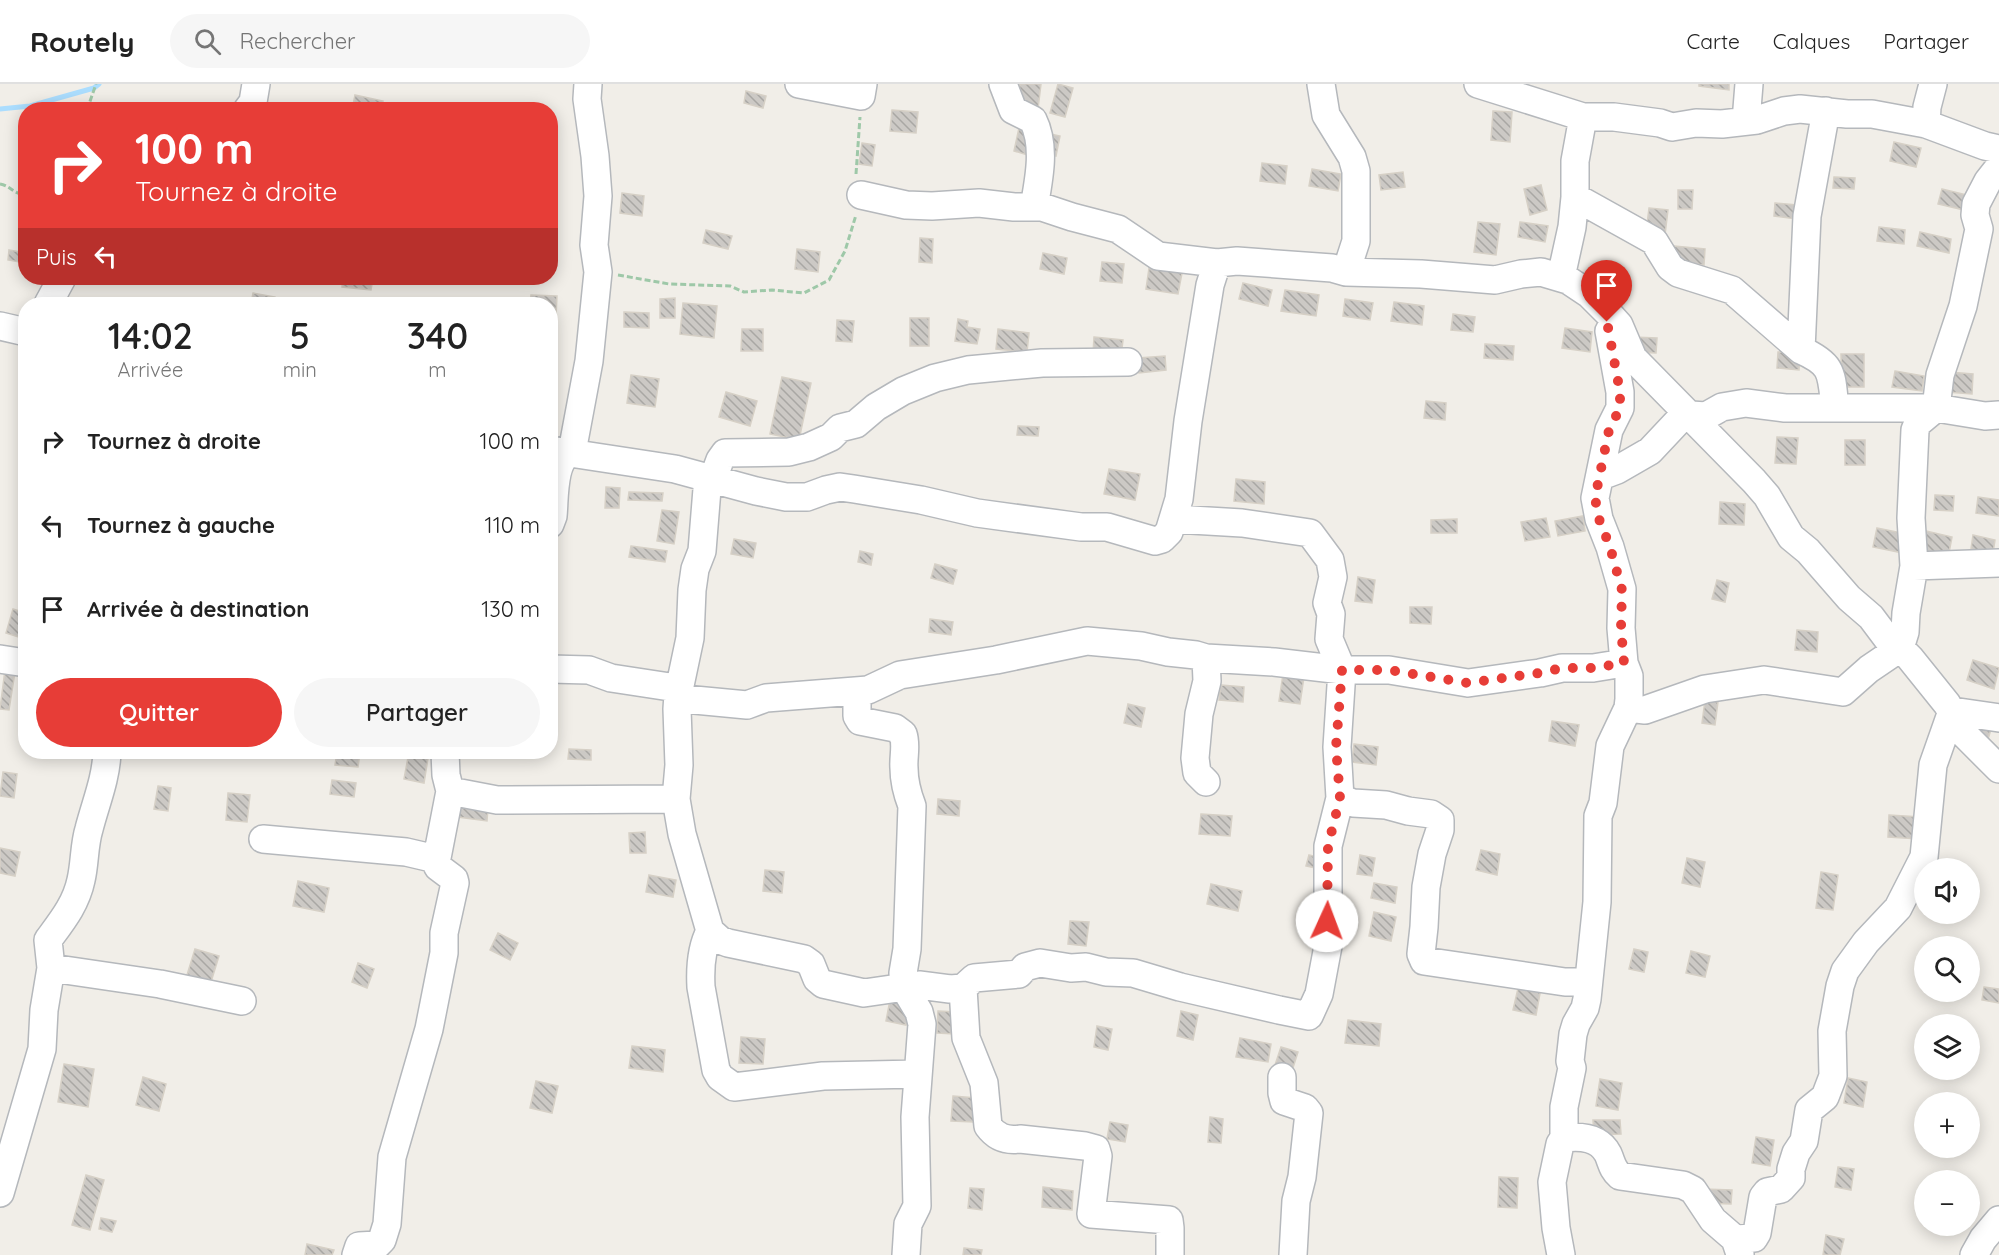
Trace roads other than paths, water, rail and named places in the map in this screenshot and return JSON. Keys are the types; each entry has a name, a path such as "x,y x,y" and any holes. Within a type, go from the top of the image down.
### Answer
{"street":[{"path":"253,102 256,84"},
{"path":"561,451 589,361 598,272 594,245 597,186 587,99 588,84"},
{"path":"800,84 862,90"},
{"path":"1003,84 1013,110 1033,120 1036,127 1041,166 1034,207"},
{"path":"1321,84 1326,115 1352,157 1356,171 1356,241 1346,272"},
{"path":"1478,84 1583,117 1614,117 1660,123 1672,127 1746,121 1800,109 1872,114 1926,124 1985,147 1999,149"},
{"path":"1746,121 1749,84"},
{"path":"1926,124 1933,84"},
{"path":"1801,350 1807,216 1826,111"},
{"path":"1561,277 1572,227 1575,161 1583,117"},
{"path":"1628,708 1645,710 1706,689 1764,680 1843,692 1869,669 1900,648 1905,632 1914,566 1911,518 1915,430 1924,417 1936,408 1940,375 1989,231 1975,215 1976,204 1999,167"},
{"path":"861,195 906,205 979,203 1042,207 1118,229 1158,256 1217,263 1237,261 1332,268 1346,272 1421,274 1487,280 1503,279 1530,272 1549,273 1561,277 1582,288 1619,325 1633,358 1691,415 1767,496 1791,537 1808,551 1849,598 1871,617 1889,641 1900,648 1921,671 1952,711 1952,716 1963,733 1999,769"},
{"path":"1575,197 1654,241 1670,267 1678,273 1732,290 1801,350 1820,359 1829,370 1832,379 1835,408"},
{"path":"561,451 665,467 786,497 807,497 840,487 921,500 987,514 1073,526 1107,527 1155,541 1162,539 1169,532 1179,499 1188,421 1210,285 1217,263"},
{"path":"1561,1255 1552,1182 1560,1143 1564,1138 1564,1107 1572,1068 1571,1047 1576,1024 1587,999 1598,902 1599,816 1603,803 1607,756 1616,730 1628,708 1629,676 1624,663 1621,628 1622,590 1610,547 1599,519 1595,498 1609,430 1620,408 1620,392 1607,322 1610,315"},
{"path":"0,326 18,330"},
{"path":"1128,362 1042,363 968,370 946,375 903,392 876,406 856,424 840,428 831,436 809,447 789,452 726,453 720,460 708,489 702,550 695,569 692,590 690,638 678,695 679,765 676,799 682,834 710,931 720,940 728,943 804,959 823,984 864,993 930,985 950,989 963,988 974,978 1019,974 1025,967 1040,963 1071,968 1086,967 1106,972 1133,972 1180,987 1309,1016 1319,994 1328,946 1328,846 1340,798 1336,747 1342,670 1329,639 1331,614 1327,603 1333,577 1332,565 1329,556 1313,534 1242,523 1174,519"},
{"path":"1601,476 1617,470 1650,451 1681,418 1691,415 1706,416 1722,407 1746,403 1779,408 1936,408 1985,416 1999,415"},
{"path":"558,474 559,465 567,454 561,451"},
{"path":"1914,566 1999,564"},
{"path":"558,669 589,670 611,678 670,687 684,699 747,705 766,698 868,690 900,675 996,660 1087,641 1141,646 1206,658 1274,662 1342,670 1389,670 1468,683 1562,668 1593,668 1624,663"},
{"path":"1206,658 1207,681 1199,714 1195,758 1197,773 1206,782"},
{"path":"0,659 18,662"},
{"path":"857,692 857,716 860,721 895,728 905,738 905,788 912,806 913,836 904,987 921,1018 915,1146 917,1206 908,1224 906,1255"},
{"path":"1952,711 1999,718"},
{"path":"1564,1138 1577,1136 1594,1140 1607,1154 1614,1171 1620,1176 1683,1185 1693,1190 1713,1220 1738,1247 1754,1238 1763,1197 1767,1192 1781,1189 1791,1178 1796,1153 1804,1141 1809,1110 1825,1097 1833,1076 1832,1031 1845,971 1866,942 1898,908 1924,857 1933,765 1952,711"},
{"path":"0,1193 42,1049 44,1010 51,968 48,940 68,914 77,894 88,830 103,784 106,759"},
{"path":"356,1255 359,1246 377,1245 383,1236 389,1205 392,1157 424,1048 442,966 444,933 455,881 438,867 435,859 443,833 450,791 445,759"},
{"path":"450,791 497,800 676,799"},
{"path":"1340,798 1353,803 1386,805 1431,814 1440,820 1440,830 1432,854 1426,887 1421,954 1424,961 1565,982 1588,982"},
{"path":"263,839 406,852 435,859"},
{"path":"710,931 704,948 701,987 716,1070 728,1084 734,1086 822,1076 917,1074"},
{"path":"51,968 160,984 242,1001"},
{"path":"963,988 966,1038 984,1083 990,1129 1003,1139 1030,1140 1096,1149 1098,1156 1091,1214 1169,1221 1170,1255"},
{"path":"1282,1077 1284,1101 1305,1108 1309,1116 1302,1177 1296,1202 1293,1255"},
{"path":"1974,1255 1983,1239 1999,1220"}],"waterway":[{"path":"44,102 94,88 99,84"},
{"path":"0,109 18,107"}]}
